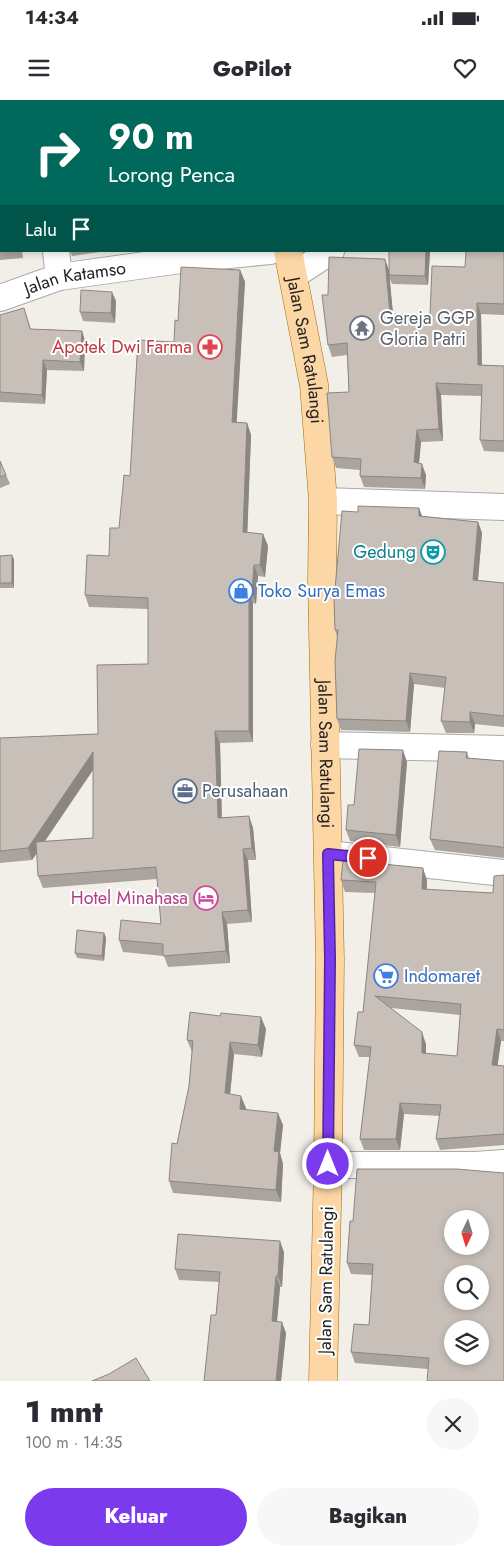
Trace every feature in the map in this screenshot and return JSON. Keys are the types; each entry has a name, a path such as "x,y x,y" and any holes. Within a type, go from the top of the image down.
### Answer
{"main road":[{"name":"Jalan Sam Ratulangi","path":"290,264 314,385 324,501 322,582 324,745 330,959 323,1381"}],"street":[{"path":"56,252 59,277"},
{"name":"Jalan Katamso","path":"0,298 59,277 188,259 260,252"},
{"path":"290,264 328,252"},
{"path":"324,501 504,507"},
{"path":"324,745 504,749"},
{"path":"328,854 504,873"},
{"path":"328,1164 475,1165 504,1163"}],"building":[{"path":"389,252 426,252 425,276 389,275"},
{"path":"466,252 504,252 504,304 477,303 478,365 504,366 504,441 480,440 482,385 436,383 439,429 417,430 414,462 422,464 421,478 360,476 361,459 332,457 327,393 349,392 347,343 328,345 322,295 328,295 329,257 385,259 390,314 430,315 432,266 465,267"},
{"path":"181,267 240,270 232,422 247,423 243,532 263,534 260,565 254,565 252,592 249,592 249,731 215,731 218,818 249,816 252,848 243,849 248,910 222,912 226,951 163,956 163,944 119,940 121,920 161,924 156,867 38,876 36,842 93,838 93,752 28,848 0,851 0,738 98,734 97,665 148,664 148,598 85,595 87,555 109,556 110,528 119,528 124,475 130,476 138,340 174,342 175,320 178,321"},
{"path":"81,290 112,292 111,313 80,312"},
{"path":"24,308 30,329 82,331 80,362 43,360 42,395 0,392 0,315"},
{"path":"0,461 6,475 0,477"},
{"path":"358,506 419,508 419,516 478,522 473,580 504,583 504,716 470,712 470,722 441,721 446,677 410,673 406,721 337,719 335,661 338,630 335,630 334,600 342,511 358,512"},
{"path":"12,555 12,583 0,583 0,556"},
{"path":"359,749 403,750 396,835 346,830 348,805 354,805"},
{"path":"439,751 467,752 466,758 504,761 504,848 430,839"},
{"path":"343,860 423,868 422,889 493,893 494,876 504,875 504,1030 497,1029 492,1065 504,1066 504,1134 436,1139 441,1105 400,1103 396,1139 360,1139 371,1047 354,1045 358,1012 363,1012 376,882 341,880","holes":["375,996 461,1004 457,1056 422,1053 422,1032"]},
{"path":"77,930 104,933 102,956 75,953"},
{"path":"190,1012 220,1016 221,1013 261,1017 258,1045 230,1042 225,1093 241,1096 240,1109 278,1113 274,1151 279,1152 276,1190 169,1181 172,1143 177,1144 189,1086 193,1041 187,1040"},
{"path":"357,1169 457,1169 504,1173 504,1381 427,1381 429,1358 351,1352 354,1324 369,1325 373,1264 347,1263 350,1221 353,1221"},
{"path":"178,1234 280,1241 272,1321 282,1322 276,1381 204,1381 211,1315 216,1315 220,1272 175,1269"},
{"path":"136,1358 150,1381 92,1381 109,1374"}],"place":[{"name":"Gereja GGP Gloria Patri","path":"362,328"},
{"name":"Apotek Dwi Farma","path":"210,347"},
{"name":"Gedung","path":"433,552"},
{"name":"Toko Surya Emas","path":"241,591"},
{"name":"Perusahaan","path":"185,791"},
{"name":"Hotel Minahasa","path":"206,898"},
{"name":"Indomaret","path":"386,976"}],"route":[{"path":"328,1164 330,959 328,854 368,858"}]}
